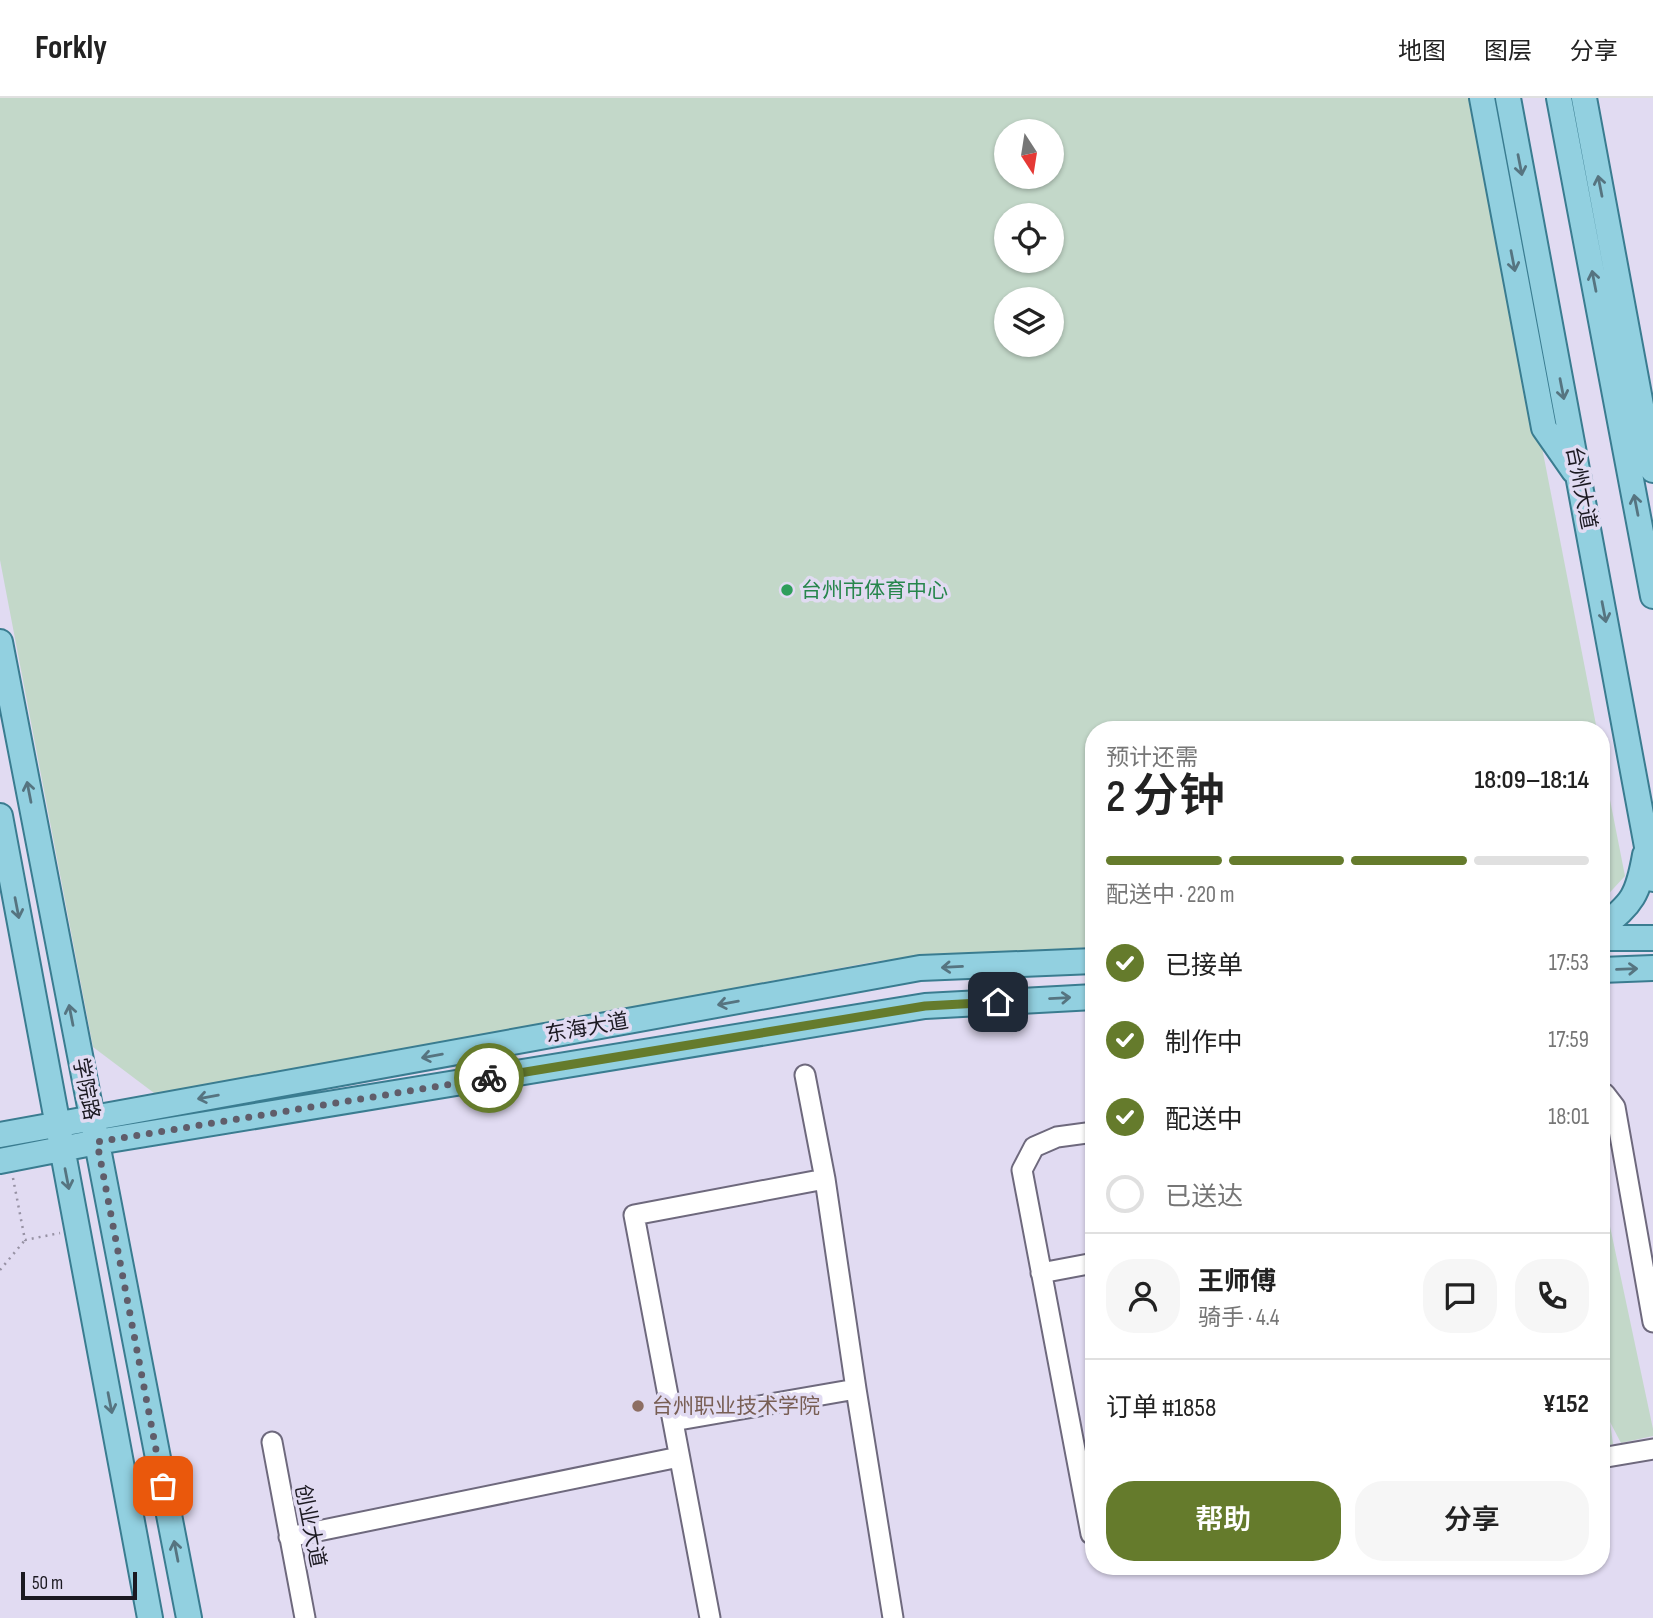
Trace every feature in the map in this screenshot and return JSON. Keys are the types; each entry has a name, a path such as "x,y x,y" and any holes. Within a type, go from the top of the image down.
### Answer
{"main road":[{"path":"1482,98 1544,428 1579,478"},
{"name":"台州大道","path":"1508,98 1653,879"},
{"path":"1559,98 1653,596"},
{"path":"1584,98 1653,470"},
{"name":"学院路","path":"0,642 189,1618"},
{"name":"学院路","path":"0,816 150,1618"},
{"path":"1610,921 1627,908 1640,881 1647,844"},
{"path":"1610,938 1653,938"},
{"name":"东海大道","path":"0,1135 920,968 1085,961"},
{"path":"1610,970 1653,968"},
{"name":"东海大道","path":"5,1160 97,1142 925,1006 1085,997"}],"lane":[{"path":"805,1075 825,1179 893,1618"},
{"path":"1610,1100 1615,1107 1653,1322"},
{"path":"1085,1133 1057,1137 1034,1147 1022,1170 1085,1503"},
{"path":"710,1618 634,1215 825,1179"},
{"path":"1041,1273 1085,1265"},
{"path":"673,1421 856,1389"},
{"name":"创业大道","path":"272,1442 305,1618"},
{"path":"1610,1456 1653,1449"},
{"path":"289,1537 680,1457"}],"path":[{"path":"5,1160 25,1240"},
{"path":"0,1270 25,1240 77,1230"}],"green space":[{"name":"台州市体育中心","path":"0,98 1474,98 1595,721 1085,721 1085,948 878,961 158,1096 93,1047 0,560"},
{"path":"1610,800 1625,876 1610,892"},
{"path":"1610,1226 1653,1429 1653,1436 1621,1443 1610,1422"},
{"path":"1610,1422 1613,1444 1610,1445"}],"way so far":[{"path":"163,1486 97,1142 489,1078"}],"place":[{"name":"台州市体育中心","path":"787,590"},
{"name":"台州职业技术学院","path":"638,1406"}],"route":[{"path":"489,1078 925,1006 998,1002"}]}
